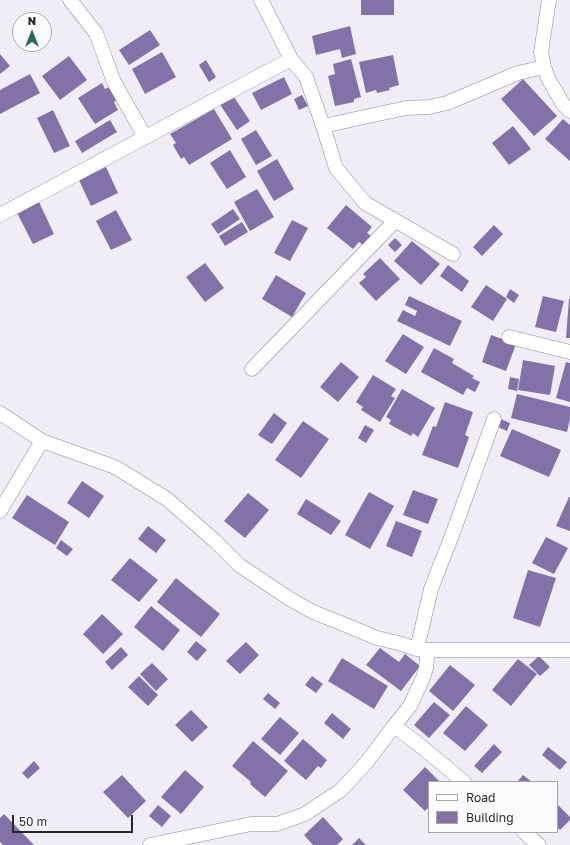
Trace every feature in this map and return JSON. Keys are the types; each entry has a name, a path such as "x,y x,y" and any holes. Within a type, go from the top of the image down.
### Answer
{"street":[{"path":"70,0 96,33 114,82 146,137"},
{"path":"262,0 291,59 306,77 336,168 365,204 453,254"},
{"path":"549,0 541,52 544,67 549,80 563,104 570,112"},
{"path":"0,215 291,59"},
{"path":"323,126 406,108 429,107 447,103 518,72 544,67"},
{"path":"252,369 395,221"},
{"path":"509,337 570,352"},
{"path":"0,413 42,441 115,467 167,499 215,541 239,565 290,599 313,612 377,638 422,650 570,650"},
{"path":"150,845 251,824 278,824 305,814 341,790 366,763 410,706 423,678 427,658 422,650 431,589 494,419"},
{"path":"0,511 42,441"},
{"path":"394,726 463,781"},
{"path":"525,833 539,845"}],"building":[{"path":"361,0 394,0 394,15 361,15"},
{"path":"350,26 356,54 342,58 340,49 316,55 312,36"},
{"path":"150,30 160,45 129,65 119,50"},
{"path":"162,52 176,77 145,94 132,69"},
{"path":"0,54 10,66 0,74"},
{"path":"393,55 399,85 389,88 390,90 377,93 376,90 366,93 359,62"},
{"path":"69,56 87,80 60,100 42,76"},
{"path":"351,59 361,97 354,99 354,102 335,106 328,76 335,74 333,64"},
{"path":"206,60 216,77 209,82 199,65"},
{"path":"30,74 40,93 0,114 0,90"},
{"path":"284,77 292,94 261,110 252,93"},
{"path":"523,79 557,116 534,136 501,99"},
{"path":"102,83 105,89 109,87 117,100 114,102 118,110 95,124 78,98"},
{"path":"232,94 250,121 237,130 219,103"},
{"path":"302,95 308,106 299,110 294,99"},
{"path":"214,109 232,139 189,165 184,157 181,159 173,145 176,143 170,134"},
{"path":"53,110 70,146 54,153 37,118"},
{"path":"563,119 570,125 570,161 545,139"},
{"path":"110,120 117,132 82,153 75,141"},
{"path":"513,126 531,149 509,165 492,143"},
{"path":"256,130 272,156 256,165 241,139"},
{"path":"230,150 246,177 227,189 210,163"},
{"path":"277,159 294,189 274,201 257,171"},
{"path":"106,167 118,193 91,206 79,180"},
{"path":"257,189 274,217 250,231 234,202"},
{"path":"39,202 54,234 33,244 17,213"},
{"path":"346,205 372,227 367,233 371,236 363,245 359,242 353,249 327,228"},
{"path":"233,209 240,219 218,234 211,224"},
{"path":"116,210 132,240 111,250 96,221"},
{"path":"292,220 308,228 290,261 274,253"},
{"path":"242,222 248,232 225,246 219,236"},
{"path":"494,225 503,234 482,256 473,247"},
{"path":"395,238 402,245 395,252 388,245"},
{"path":"412,241 440,264 421,285 394,261"},
{"path":"380,258 400,279 376,301 359,283 366,277 363,274"},
{"path":"205,263 224,288 205,302 186,277"},
{"path":"448,265 469,281 462,292 440,276"},
{"path":"276,275 306,293 292,317 262,299"},
{"path":"486,285 507,299 493,321 471,307"},
{"path":"510,289 519,295 514,303 506,297"},
{"path":"409,296 462,321 450,346 397,321 403,310 415,316 417,311 405,305"},
{"path":"543,296 564,301 556,332 535,327"},
{"path":"569,299 570,338 566,338"},
{"path":"403,334 424,347 406,374 385,361"},
{"path":"491,335 516,344 506,371 482,362"},
{"path":"434,348 454,359 452,363 474,376 472,378 480,382 475,392 467,388 463,395 421,372"},
{"path":"523,360 555,366 550,395 518,390"},
{"path":"341,362 359,377 338,402 320,387"},
{"path":"566,362 570,363 570,402 556,398"},
{"path":"373,375 396,389 391,396 395,398 380,422 361,410 363,407 356,402"},
{"path":"510,377 519,379 517,391 508,389"},
{"path":"402,389 435,408 418,437 413,433 411,436 389,424 391,420 386,417"},
{"path":"517,394 570,407 570,419 567,432 511,418"},
{"path":"445,402 473,412 465,435 469,437 458,468 422,455 433,426 436,427"},
{"path":"274,413 287,423 272,444 258,435"},
{"path":"501,419 510,423 507,431 498,427"},
{"path":"303,421 329,439 301,478 275,460"},
{"path":"365,425 374,430 366,443 358,438"},
{"path":"512,429 561,450 549,477 500,456"},
{"path":"82,481 104,496 89,518 67,503"},
{"path":"413,490 438,499 428,524 403,515"},
{"path":"369,492 394,506 370,549 345,535"},
{"path":"248,493 269,510 245,538 224,521"},
{"path":"27,495 69,522 55,545 12,518"},
{"path":"570,497 570,531 556,526"},
{"path":"306,499 341,521 331,535 297,514"},
{"path":"396,521 422,531 412,557 386,546"},
{"path":"148,526 166,540 156,553 138,539"},
{"path":"546,537 568,548 554,574 532,563"},
{"path":"61,540 73,549 67,556 56,548"},
{"path":"130,558 158,580 139,602 111,580"},
{"path":"528,570 556,578 540,627 513,618"},
{"path":"176,578 220,614 201,637 157,602"},
{"path":"151,606 180,630 163,651 134,627"},
{"path":"102,614 123,634 103,654 83,634"},
{"path":"196,641 207,650 197,661 187,652"},
{"path":"246,642 259,655 240,674 226,661"},
{"path":"121,647 128,655 112,670 105,662"},
{"path":"380,648 399,662 405,654 420,666 401,691 366,665"},
{"path":"539,656 550,667 540,676 529,665"},
{"path":"342,658 388,686 374,709 328,681"},
{"path":"518,659 537,674 511,706 492,690"},
{"path":"152,663 168,679 156,691 140,674"},
{"path":"450,665 475,685 453,711 429,691"},
{"path":"139,676 158,695 148,706 128,687"},
{"path":"312,676 323,684 316,693 305,685"},
{"path":"268,693 280,703 275,709 263,699"},
{"path":"434,702 450,715 429,738 414,725"},
{"path":"466,706 488,725 465,751 443,733"},
{"path":"191,710 208,727 192,742 175,725"},
{"path":"332,713 351,729 343,739 324,723"},
{"path":"280,717 299,733 280,755 261,739"},
{"path":"303,739 327,760 321,768 318,766 306,780 284,761"},
{"path":"253,741 288,771 265,797 250,784 251,782 232,766"},
{"path":"494,744 502,752 482,773 474,766"},
{"path":"548,747 567,762 560,770 542,755"},
{"path":"34,761 40,768 28,779 22,773"},
{"path":"425,767 439,781 428,781 428,808 425,811 403,790"},
{"path":"185,770 204,787 181,814 161,797"},
{"path":"122,775 146,801 128,818 103,792"},
{"path":"523,775 531,781 518,781"},
{"path":"158,805 171,816 162,827 149,816"},
{"path":"558,805 570,817 570,820 560,830 558,828"},
{"path":"4,814 34,845 3,845 0,842 0,818"},
{"path":"323,817 343,839 337,845 313,845 304,835"},
{"path":"359,838 366,845 352,845"}]}
